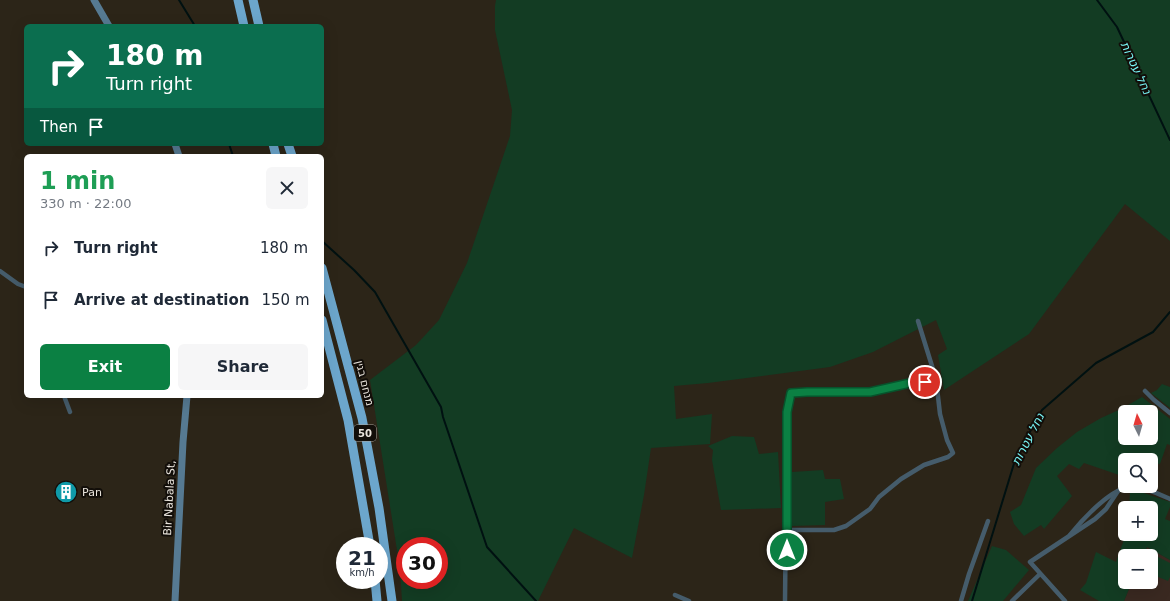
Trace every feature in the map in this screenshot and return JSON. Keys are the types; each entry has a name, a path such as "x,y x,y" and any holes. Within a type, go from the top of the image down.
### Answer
{"highway":[{"path":"238,0 244,24"},
{"path":"253,0 259,24"},
{"name":"מנחם בגין","path":"324,276 362,418 379,508 392,601"},
{"name":"50","path":"324,328 348,420 368,537"},
{"path":"376,589 377,601"}],"street":[{"path":"94,0 108,24"},
{"path":"0,271 18,284 24,286"},
{"path":"787,530 834,530 846,526 857,520 870,509 879,497 902,479 924,466 948,458 952,453 940,414 936,379 918,321"},
{"path":"785,601 787,530 787,412 791,393 870,392 936,379"},
{"path":"1145,391 1170,413"},
{"path":"65,398 70,412"},
{"name":"Bir Nabala St,","path":"175,601 183,442 187,398"},
{"path":"1066,540 1092,509 1118,491"},
{"path":"1065,601 1030,562 1084,527 1106,509 1118,491"},
{"path":"1155,493 1170,498"},
{"path":"961,601 988,521"},
{"path":"1012,601 1040,574"},
{"path":"675,595 688,601"}],"shaded area":[{"path":"1158,553 1170,560 1170,601 1124,601 1129,589 1158,589"}],"green space":[{"path":"496,0 1170,0 1170,241 1125,204 1029,334 944,390 938,355 947,349 936,320 873,352 830,367 674,386 676,419 712,414 710,444 651,448 632,558 574,528 538,601 402,601 401,589 448,589 448,537 396,537 396,544 370,380 416,345 439,320 467,263 510,136 512,110 495,30"},
{"path":"1162,384 1170,387 1170,408 1151,393 1157,390"},
{"path":"1142,397 1152,405 1128,405"},
{"path":"1118,410 1118,445 1158,445 1158,410 1170,419 1170,445 1167,444 1160,464 1158,464 1158,453 1118,453 1118,475 1084,463 1079,469 1069,464 1057,476 1072,496 1044,529 1041,525 1024,536 1014,524 1010,512 1021,505 1036,468 1077,432"},
{"path":"732,436 754,437 759,454 778,452 781,508 721,510 712,460 713,450 708,446"},
{"path":"823,470 825,479 840,479 844,499 825,502 825,525 792,526 792,472"},
{"path":"1130,493 1144,493 1170,502 1170,507 1165,519 1170,521 1170,560 1158,553 1158,549 1151,549 1147,547 1146,549 1121,549 1124,541 1158,541 1158,501 1129,501"},
{"path":"992,546 1006,550 1029,570 1003,601 968,601"},
{"path":"1096,552 1116,562 1118,556 1118,589 1129,589 1124,601 1099,601 1080,590 1086,583"},
{"path":"1158,557 1170,563 1170,577 1168,581 1158,577"}],"waterway":[{"path":"179,0 194,24"},
{"name":"נחל עטרות","path":"1097,0 1117,27 1170,140"},
{"path":"230,146 232,154"},
{"path":"324,243 354,270 375,292 441,407 443,417 487,547 536,601"},
{"name":"נחל עטרות","path":"972,601 1016,457 1042,410 1096,363 1153,332 1170,312"}],"place":[{"name":"Pan","path":"66,492"}],"route":[{"path":"787,550 787,412 791,393 870,392 910,383 925,382"}]}
